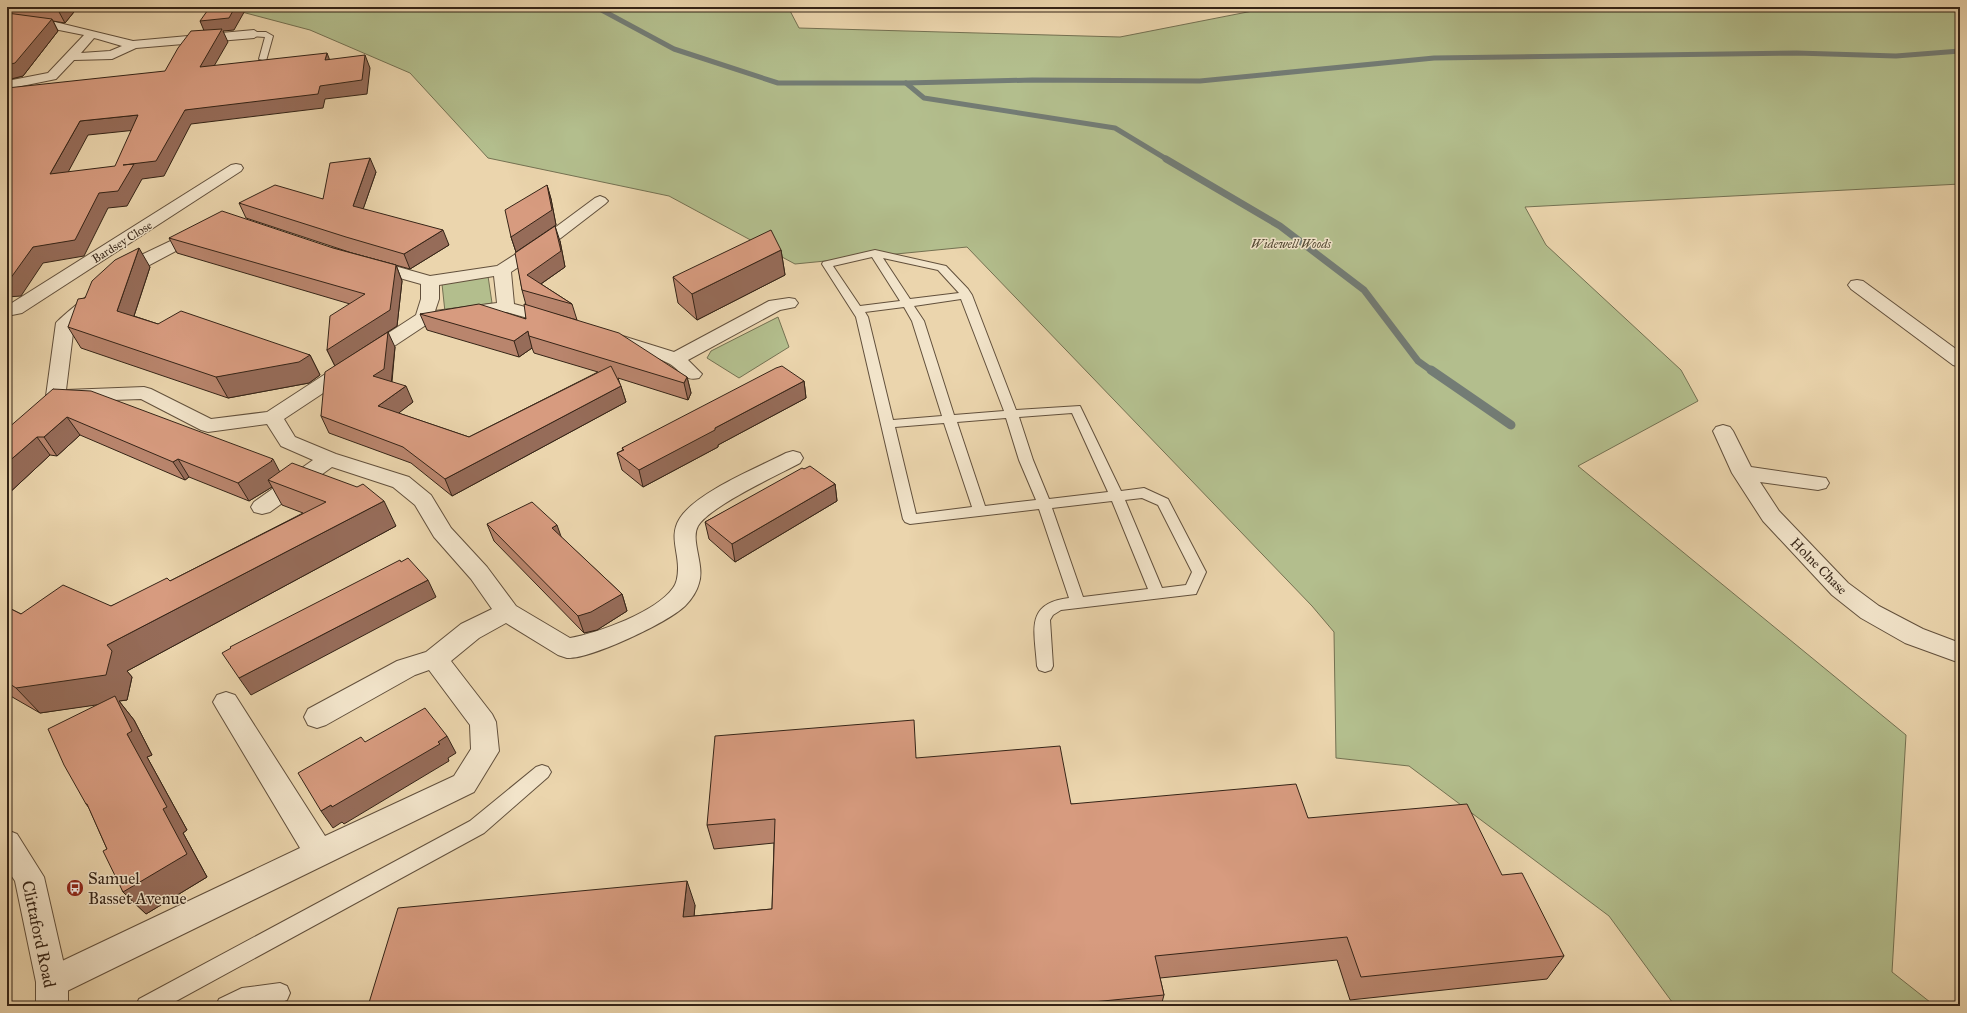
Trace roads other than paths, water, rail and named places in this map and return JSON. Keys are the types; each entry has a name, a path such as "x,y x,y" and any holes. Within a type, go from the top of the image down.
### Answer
{"street":[{"path":"8,21 50,24 133,45 254,34"},
{"path":"7,85 52,76 72,57 91,34"},
{"path":"72,57 112,55 133,45"},
{"name":"Bardsey Close","path":"7,311 16,308 29,300 236,168"},
{"path":"354,260 430,281 502,270 547,240 600,201"},
{"path":"56,396 65,323 77,314 124,270 212,225"},
{"path":"502,270 506,307"},
{"path":"424,318 430,299 430,281"},
{"path":"1857,285 1960,361"},
{"path":"676,359 775,305 789,303"},
{"path":"40,410 56,396 144,393 208,426 273,417 376,348 424,318 506,307 571,325"},
{"path":"594,332 676,359 692,374"},
{"path":"273,417 288,440 329,459 401,482 423,500 436,518 442,532 479,573 507,612 567,648 600,641 658,614 674,602 688,584 689,560 684,531 696,514 720,498 793,458"},
{"name":"Holne Chase","path":"1723,431 1743,473 1771,516 1840,589 1870,612 1914,636 1960,653"},
{"path":"262,507 329,459"},
{"path":"1743,473 1818,483"},
{"path":"317,718 406,668 435,659 470,631 507,612"},
{"path":"52,994 320,854 464,784 485,751 483,722 435,659"},
{"path":"226,702 320,854"},
{"name":"Clittaford Road","path":"7,843 29,877 52,994"}],"lane":[{"path":"254,34 266,34 269,36 263,59"},
{"path":"876,253 918,321 980,511"},
{"path":"1045,666 1042,620 1047,611 1058,605 1078,603 1157,593 1191,590 1199,572 1163,502 1144,493 1117,496 1044,504 980,511 910,518 862,317 827,264 876,253 942,268 964,290 1011,413 1026,460 1044,504 1078,603"},
{"path":"857,310 906,302 966,295"},
{"path":"887,424 1076,409 1117,496 1157,593"},
{"path":"146,1006 477,827 542,772"},
{"path":"226,1006 242,998 280,993"}],"waterway":[{"path":"596,7 674,49 778,83 906,83"},
{"path":"906,83 1032,80 1200,81 1434,58 1796,53 1896,56 1960,51"},
{"path":"906,83 924,98 1115,128 1168,160"},
{"path":"1166,159 1280,226 1364,290 1418,361 1432,371"},
{"path":"1431,370 1511,425"}],"place":[{"name":"Samuel Basset Avenue","path":"75,888"}],"park label":[{"name":"Widewell Woods","path":"1291,244"}]}
